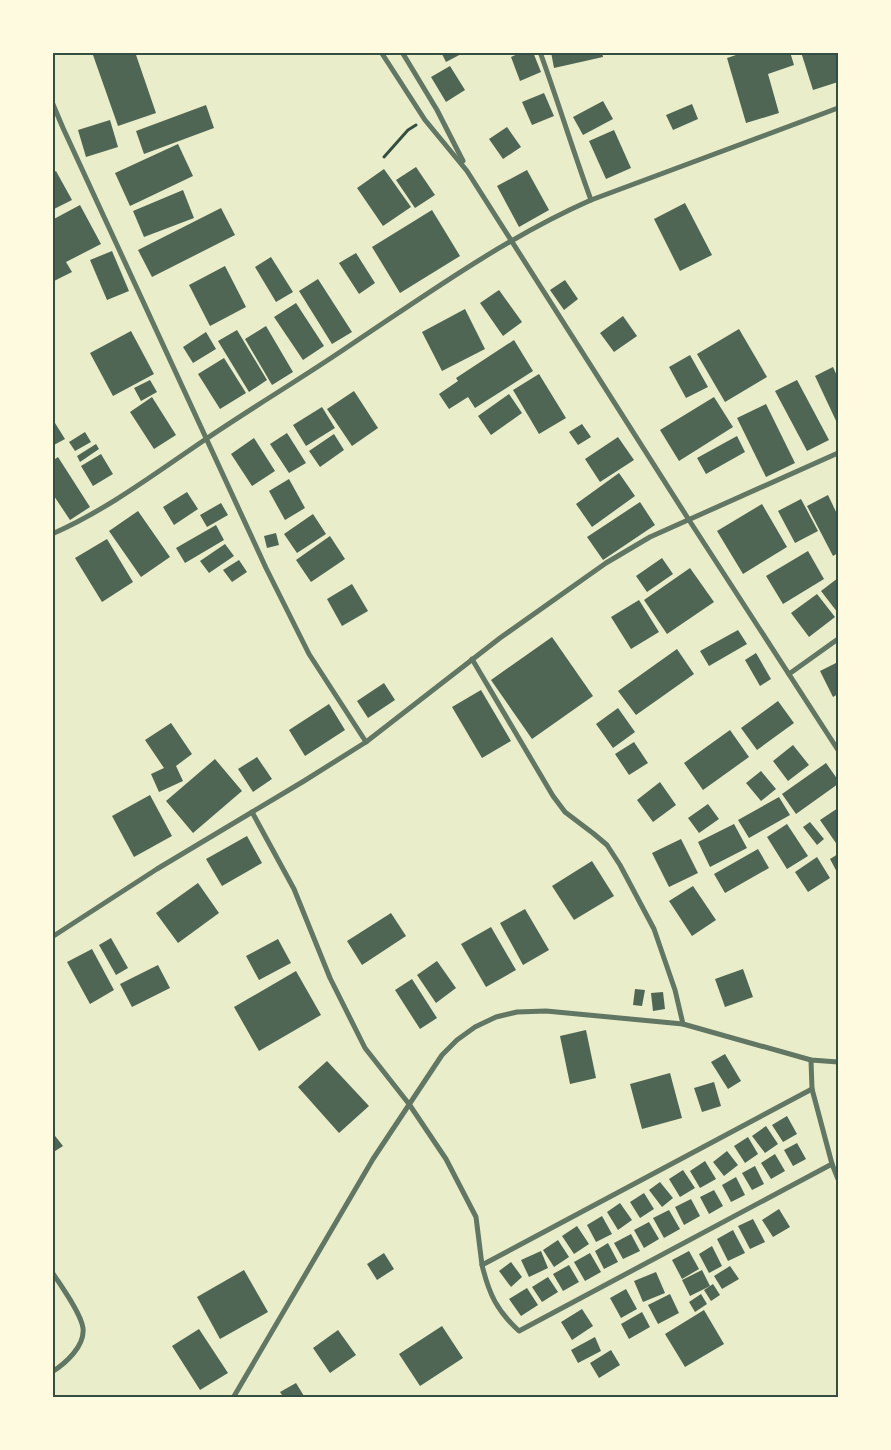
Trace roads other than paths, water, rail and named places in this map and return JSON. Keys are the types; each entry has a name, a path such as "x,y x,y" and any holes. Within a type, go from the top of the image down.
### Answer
{"street":[{"path":"381,52 425,120 467,171 838,750"},
{"path":"402,52 438,110 467,171"},
{"path":"540,52 553,86 575,159 591,200"},
{"path":"52,102 266,568 309,654 366,742"},
{"path":"52,534 80,520 140,483 340,353 449,279 512,240 561,213 591,200 838,108"},
{"path":"52,937 157,869 366,742 472,659 606,563 650,537 838,453"},
{"path":"789,674 838,639"},
{"path":"472,659 553,796 565,812 607,845 620,865 654,929 671,975 683,1024"},
{"path":"252,812 294,889 330,978 365,1048 409,1104 446,1159 476,1217 487,1288 506,1320 519,1331 832,1164"},
{"path":"233,1398 373,1159 447,1050 475,1027 496,1017 517,1012 546,1011 683,1024 811,1060 838,1062"},
{"path":"811,1060 812,1089 832,1164 838,1179"},
{"path":"482,1265 812,1089"},
{"path":"52,1272 79,1317 83,1328 81,1340 74,1353 52,1372"}]}
